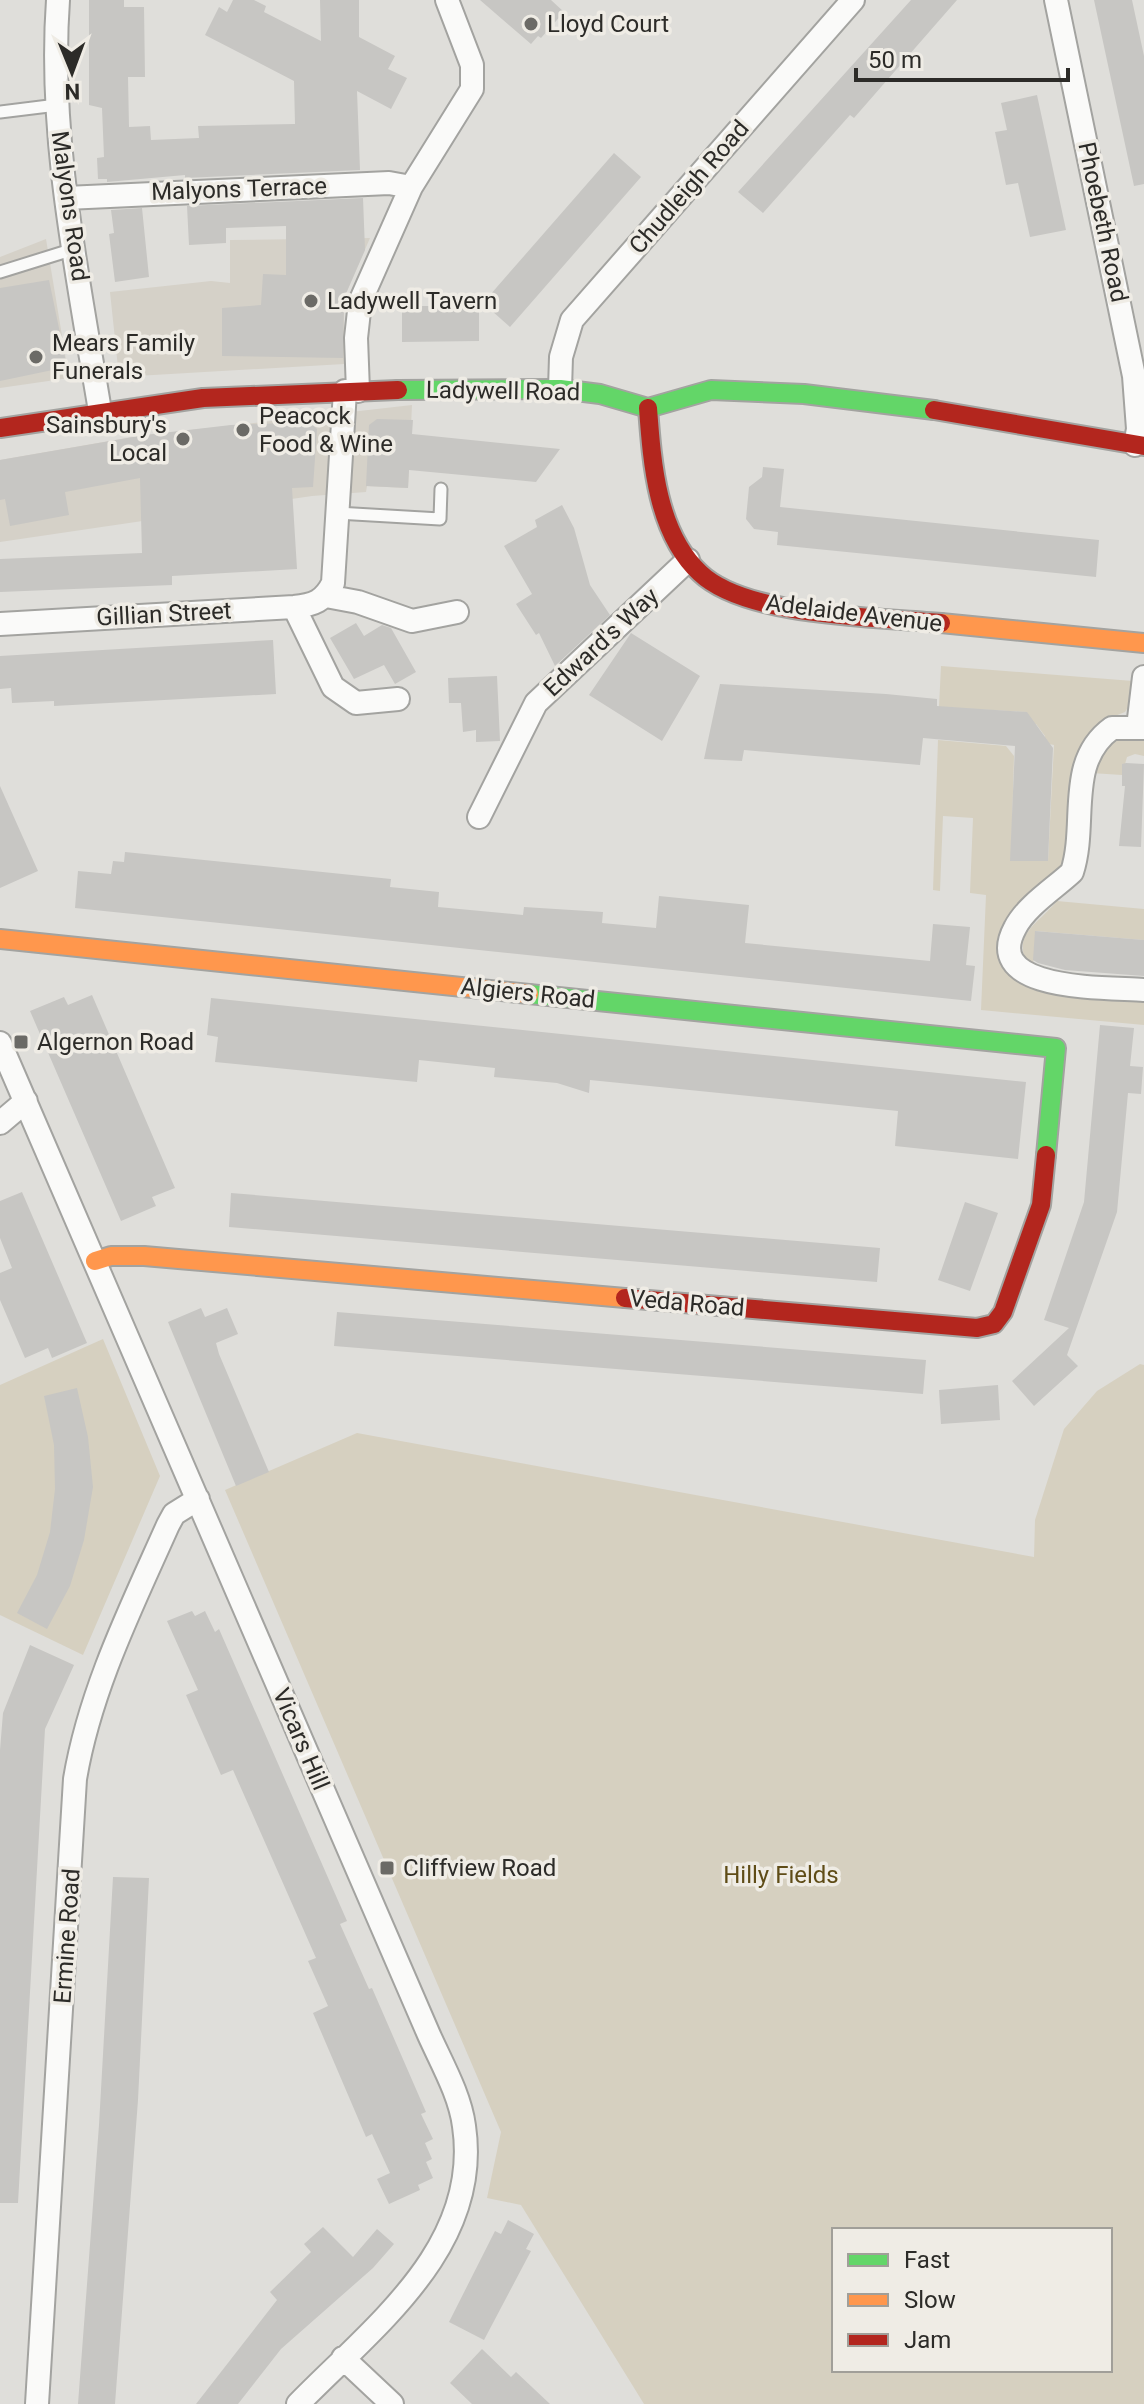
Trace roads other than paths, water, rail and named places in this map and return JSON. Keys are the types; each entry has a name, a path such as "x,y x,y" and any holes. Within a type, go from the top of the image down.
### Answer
{"street":[{"name":"Malyons Road","path":"58,0 57,105 66,198 100,411"},
{"path":"447,0 472,65 472,89 411,187 360,302 337,513 333,583 326,596 358,602 412,621 457,612"},
{"name":"Chudleigh Road","path":"560,389 561,357 572,320 853,0"},
{"name":"Phoebeth Road","path":"1056,0 1134,376 1140,446"},
{"name":"Malyons Terrace","path":"66,198 389,183 411,187"},
{"name":"Ladywell Road","path":"0,428 203,398 352,391 560,389 600,394 648,408"},
{"path":"648,408 711,390 804,394 957,413 1140,446"},
{"name":"Adelaide Avenue","path":"648,408 652,462 670,526 688,560 717,587 749,600 791,608 1144,643"},
{"name":"Edward's Way","path":"479,817 536,703 688,560"},
{"name":"Gillian Street","path":"0,624 294,607 312,605 326,596"},
{"path":"294,607 333,687 356,703 398,699"},
{"path":"1144,677 1141,727 1112,728 1092,747 1083,772 1072,872 1015,927 1010,954 1025,975 1036,980 1144,990"},
{"name":"Algiers Road","path":"0,939 1056,1048"},
{"name":"Vicars Hill","path":"0,1043 446,2072 464,2123 465,2169 458,2207 443,2245 418,2280 298,2404"},
{"name":"Veda Road","path":"95,1261 111,1256 144,1256 977,1328 994,1324 1003,1312 1041,1205 1056,1048"},
{"path":"0,1123 26,1101"},
{"name":"Ermine Road","path":"37,2404 75,1779 82,1740 97,1690 168,1525 183,1506 198,1499"},
{"path":"343,2358 392,2404"}],"lane":[{"path":"0,112 57,105"},
{"path":"0,272 75,249"},
{"path":"337,513 440,519 441,489"}],"place":[{"name":"Lloyd Court","path":"531,24"},
{"name":"Ladywell Tavern","path":"311,301"},
{"name":"Mears Family Funerals","path":"36,357"},
{"name":"Peacock Food & Wine","path":"243,430"},
{"name":"Sainsbury's Local","path":"183,439"},
{"name":"Algernon Road","path":"21,1042"},
{"name":"Cliffview Road","path":"387,1868"}],"park label":[{"name":"Hilly Fields","path":"781,1875"}]}
